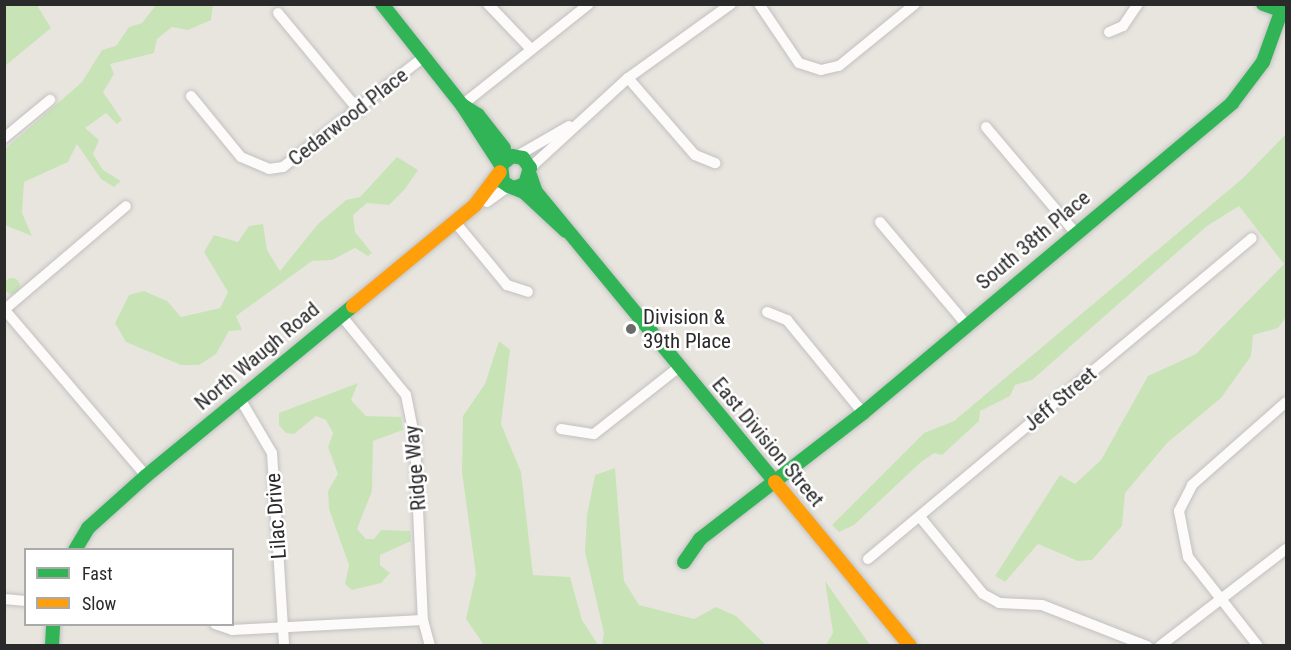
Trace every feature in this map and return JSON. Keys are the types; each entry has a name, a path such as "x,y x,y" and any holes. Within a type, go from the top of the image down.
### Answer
{"street":[{"path":"382,4 507,162 511,187 530,172 572,125 628,78 731,4"},
{"path":"488,4 529,47"},
{"path":"462,105 529,47 545,42 589,4"},
{"path":"759,4 799,63 821,70 839,66 915,4"},
{"path":"1109,32 1123,26 1138,4"},
{"path":"1263,4 1284,9"},
{"name":"South 38th Place","path":"684,562 700,539 772,480 863,413 1074,231 1232,103 1263,62 1284,9"},
{"path":"278,13 358,111"},
{"name":"Cedarwood Place","path":"191,96 241,157 269,169 296,162 425,56"},
{"path":"628,78 695,155 715,163"},
{"path":"4,138 50,100"},
{"path":"507,162 572,125"},
{"path":"986,127 1074,231"},
{"name":"East Division Street","path":"507,162 530,172 573,236 910,645"},
{"name":"North Waugh Road","path":"481,203 507,162"},
{"name":"East Division Street","path":"511,187 573,236"},
{"name":"North Waugh Road","path":"76,548 88,528 239,397 455,222 481,203 511,187"},
{"path":"126,206 5,310 146,476"},
{"path":"455,222 507,285 528,292"},
{"path":"879,222 966,324"},
{"name":"Jeff Street","path":"868,559 1252,238"},
{"path":"767,312 787,320 863,413"},
{"name":"Ridge Way","path":"340,315 406,395 415,440 423,620 430,645"},
{"path":"561,429 594,434 679,367"},
{"name":"Lilac Drive","path":"239,397 272,453 284,645"},
{"path":"1258,645 1220,599 1182,542 1184,496 1287,402"},
{"path":"920,517 983,594 999,603 1042,605 1147,645"},
{"path":"1160,645 1287,549"},
{"path":"4,598 24,601"},
{"path":"221,626 232,630 423,620"},
{"path":"52,645 53,626"}],"green space":[{"path":"5,4 37,5 51,28 5,66"},
{"path":"156,5 213,5 211,20 188,30 172,27 157,39 154,53 110,64 114,74 103,92 122,120 117,124 106,113 85,128 99,140 93,154 103,170 121,181 114,187 101,179 77,144 68,162 24,182 22,213 32,236 5,225 5,149 82,82 102,50 116,46 129,27 142,23"},
{"path":"1286,134 1286,317 1278,328 1253,335 1251,356 1221,398 1167,443 1125,493 1122,526 1092,560 1078,561 1038,544 1005,582 995,576 1060,475 1075,484 1101,460 1148,376 1196,354 1284,264 1239,206 1207,226 1032,380 1015,385 1010,396 980,411 979,421 942,455 934,453 921,462 854,525 839,532 832,525 924,433 954,421 1242,179"},
{"path":"397,157 418,170 405,189 389,205 367,203 353,215 355,232 372,253 368,256 355,248 332,260 312,261 236,316 242,330 229,331 216,354 199,365 181,365 126,342 115,323 129,295 144,291 167,301 181,317 220,308 228,292 204,252 214,235 238,242 249,226 263,224 267,250 280,271 318,224 346,200 360,197"},
{"path":"12,278 18,280 20,286 18,292 12,294 6,292 4,286 6,280"},
{"path":"499,341 510,350 501,424 521,472 533,575 570,577 582,620 598,645 484,645 466,619 476,574 462,472 463,416 485,384"},
{"path":"358,383 351,400 366,416 401,417 403,430 373,441 372,491 357,529 366,539 374,539 381,530 410,531 411,541 380,555 380,565 390,573 381,583 352,590 345,584 349,565 329,509 328,491 338,474 328,447 333,433 326,420 316,416 294,434 286,433 279,425 279,413"},
{"path":"615,468 624,581 639,605 694,619 716,607 736,616 766,645 602,645 604,633 585,552 587,515 595,475"},
{"path":"825,581 870,645 826,645 833,633"}],"traffic: fast":[{"path":"382,4 462,105 501,165"},
{"path":"1263,4 1286,12"},
{"path":"684,562 700,539 863,413 1232,103 1263,62 1284,4"},
{"path":"462,105 478,115 504,148"},
{"path":"514,188 525,184 530,168 523,158 512,156 501,165 503,182 509,186 524,192 566,231"},
{"path":"530,175 536,192 775,482"},
{"path":"76,548 88,528 146,476 353,306"},
{"path":"52,646 53,626"}],"traffic: slow":[{"path":"353,306 475,205 500,172"},
{"path":"775,482 910,646"}],"place":[{"name":"Division & 39th Place","path":"631,329"}]}
